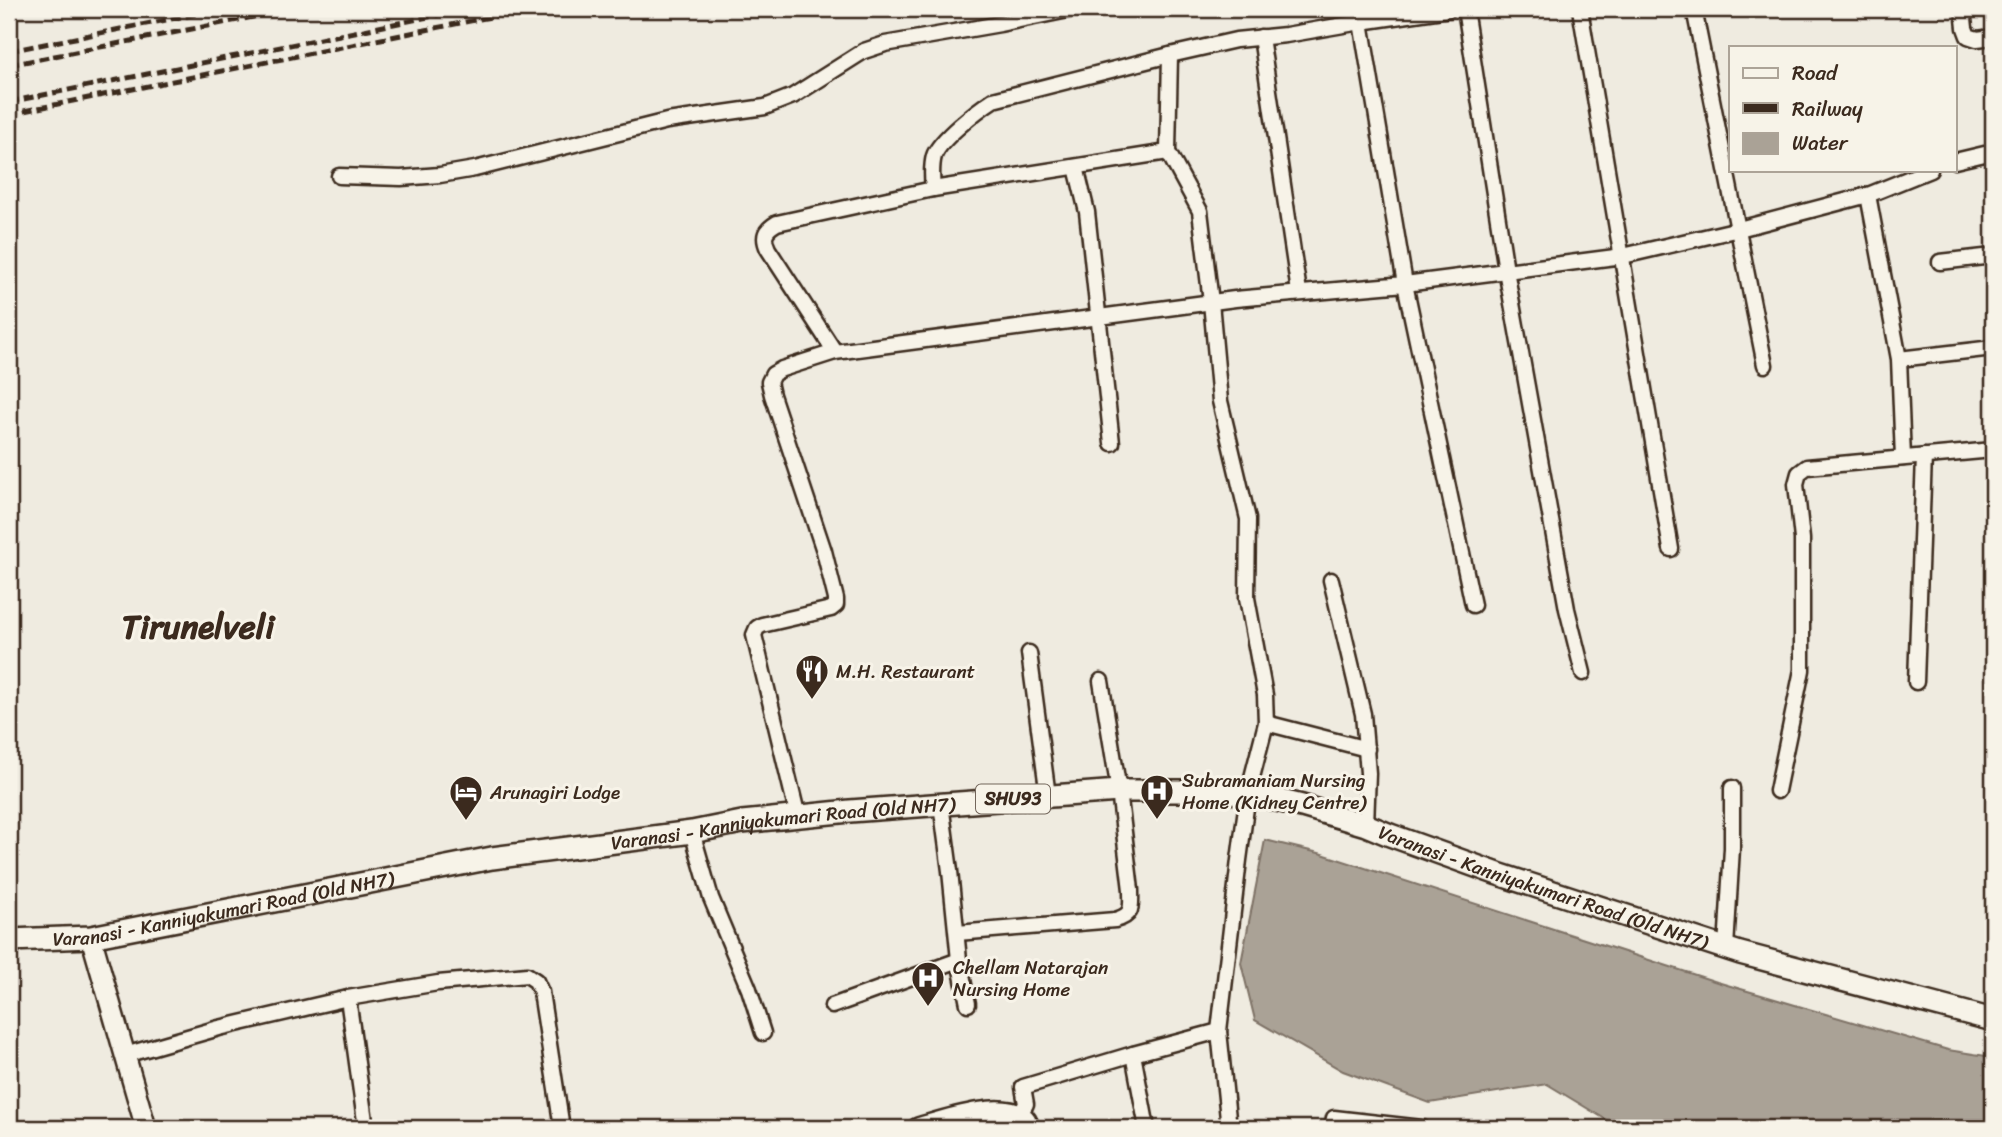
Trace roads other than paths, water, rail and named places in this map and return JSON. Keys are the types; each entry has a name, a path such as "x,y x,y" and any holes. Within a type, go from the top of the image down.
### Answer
{"main road":[{"name":"Varanasi - Kanniyakumari Road (Old NH7)","path":"9,940 91,937 492,858 692,832 742,822 1119,791 1248,793 1366,825 1498,874 1726,948 1993,1020"}],"street":[{"path":"339,176 401,178 440,175 475,169 667,121 765,107 793,96 864,51 885,44 1073,9"},
{"path":"933,189 934,154 979,109 993,100 1236,40 1286,35 1449,9"},
{"path":"1465,9 1506,270 1567,608 1583,673"},
{"path":"1580,9 1671,549"},
{"path":"1694,9 1765,365"},
{"path":"1963,9 1968,36 1977,39 1993,37"},
{"path":"1361,22 1405,284 1473,605"},
{"path":"1261,37 1299,292"},
{"path":"1170,55 1168,152 1200,211 1220,401 1248,519 1247,598 1265,695 1266,723 1248,793 1219,1031 1229,1128"},
{"path":"835,352 768,249 764,240 766,233 777,223 933,189 1168,152"},
{"path":"1956,162 1993,152"},
{"path":"1076,167 1087,212 1112,443"},
{"path":"798,817 754,635 762,625 831,609 836,605 836,599 824,551 772,395 769,382 773,374 835,352 1211,302 1405,284 1623,256 1868,195 1925,172"},
{"path":"1868,195 1899,359 1903,458"},
{"path":"1940,262 1993,256"},
{"path":"1899,359 1993,348"},
{"path":"1777,791 1802,670 1802,539 1796,484 1799,472 1807,467 1993,450"},
{"path":"1916,682 1924,456"},
{"path":"1331,580 1363,714 1368,773 1366,825"},
{"path":"1029,653 1048,796"},
{"path":"957,933 1125,918 1129,914 1131,906 1119,791 1101,681"},
{"path":"1266,723 1367,749"},
{"path":"1726,948 1732,848 1732,788"},
{"path":"941,804 959,960 968,1004"},
{"path":"692,832 711,898 749,989 764,1033"},
{"path":"91,937 146,1128"},
{"path":"832,1006 959,960"},
{"path":"125,1055 219,1028 348,998 438,983 527,975 536,981 541,992 562,1128"},
{"path":"348,998 366,1128"},
{"path":"918,1128 976,1112 998,1111 1025,1122 1023,1087 1219,1031"},
{"path":"1133,1054 1147,1128"},
{"path":"1332,1128 1334,1118 1422,1128"}],"water":[{"path":"1265,840 1319,853 1717,982 1948,1050 1993,1057 1993,1128 1620,1128 1547,1084 1430,1103 1343,1071 1255,1020 1241,963"}],"railway":[{"path":"9,51 222,9"},
{"path":"9,65 294,9"},
{"path":"9,102 468,9"},
{"path":"9,114 530,9"}],"place":[{"name":"M.H. Restaurant","path":"812,701"},
{"name":"Subramaniam Nursing Home (Kidney Centre)","path":"1157,821"},
{"name":"Arunagiri Lodge","path":"466,822"},
{"name":"Chellam Natarajan Nursing Home","path":"928,1008"}],"district":[{"name":"Tirunelveli","path":"198,626"}]}
